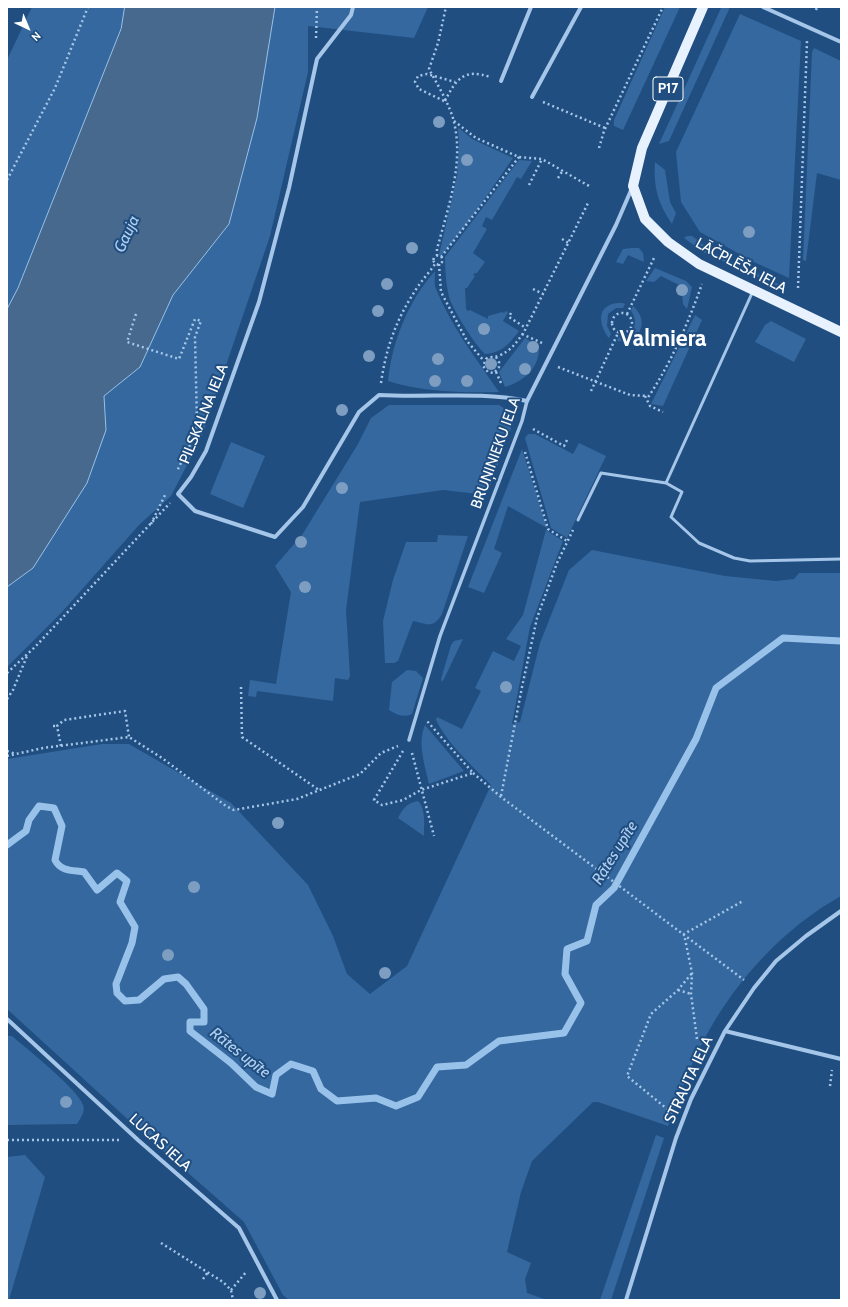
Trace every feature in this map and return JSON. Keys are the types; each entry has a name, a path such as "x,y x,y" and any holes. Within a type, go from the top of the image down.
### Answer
{"main road":[{"name":"P17","path":"633,186 642,148 703,7"},
{"name":"LĀČPLĒŠA IELA","path":"633,186 645,219 668,242 698,264 841,332"}],"street":[{"path":"317,59 351,14 353,7"},
{"path":"501,81 531,7"},
{"path":"532,97 581,7"},
{"path":"763,7 841,42"},
{"name":"PILSKALNA IELA","path":"178,494 191,477 206,451 258,302 289,188 317,59"},
{"name":"BRUŅINIEKU IELA","path":"409,740 440,636 522,423 527,401 616,225 633,186"},
{"path":"178,494 195,511 275,537 303,507 359,412 379,395 413,397 507,397 527,401"},
{"name":"STRAUTA IELA","path":"626,1300 676,1138 694,1092 725,1031 754,988 776,961 806,936 841,911"},
{"name":"LUCAS IELA","path":"7,1019 138,1140 239,1228 277,1300"},
{"path":"725,1031 841,1059"}],"lane":[{"path":"666,483 753,291"},
{"path":"578,520 601,473 666,483 682,492 671,517 699,543 734,558 750,561 841,559"},
{"path":"828,1050 830,1056"}],"path":[{"path":"7,180 55,88 88,7"},
{"path":"317,7 317,59"},
{"path":"446,7 430,69 454,121 457,144 454,184 437,249 438,256 434,260 437,264 441,292 468,341 484,361 483,366 486,371 494,373 498,370 500,364 496,357"},
{"path":"599,148 605,128 663,7"},
{"path":"798,288 807,36"},
{"path":"445,101 455,82 465,76 478,73 501,81"},
{"path":"445,101 419,89 416,82 418,76 427,74 455,82"},
{"path":"532,97 605,128"},
{"path":"454,121 476,138 519,157 542,159 589,186"},
{"path":"379,395 387,349 401,314 416,289 437,264 442,262 441,257 519,157"},
{"path":"530,184 542,159"},
{"path":"558,178 563,170"},
{"path":"484,361 490,356 496,357 512,349 526,328 590,201"},
{"path":"562,239 569,243"},
{"path":"627,314 654,258"},
{"path":"546,362 630,395 648,396 664,372 689,318 703,281"},
{"path":"532,289 543,294"},
{"path":"511,313 509,317 526,328"},
{"path":"621,313 627,314 632,323 631,328 628,332 618,333 614,330 611,324 612,319 621,313"},
{"path":"136,314 127,342 179,359 195,319 201,321 194,337 197,426 193,439 175,474"},
{"path":"591,391 618,333"},
{"path":"522,334 553,349"},
{"path":"645,396 650,406 663,412"},
{"path":"522,423 564,446 568,438"},
{"path":"518,431 548,529 568,541"},
{"path":"151,524 168,488"},
{"path":"7,673 28,654 178,494"},
{"path":"501,797 537,618 557,563 570,536"},
{"path":"7,699 13,690 28,654"},
{"path":"241,687 242,737 319,790"},
{"path":"418,710 474,773 501,797 754,988"},
{"path":"53,726 57,726 64,720 125,711 129,737"},
{"path":"57,726 61,746"},
{"path":"7,756 61,746 129,737 162,758 226,806 234,810 297,798 360,774 381,753 409,740"},
{"path":"409,740 374,800 382,805 392,803 421,790 474,773"},
{"path":"409,740 434,836"},
{"path":"7,751 16,754"},
{"path":"684,934 743,901"},
{"path":"684,934 692,973 691,994 697,1038"},
{"path":"673,1114 627,1076 651,1014 678,990 692,973"},
{"path":"678,990 691,994"},
{"path":"830,1086 833,1065"},
{"path":"7,1140 138,1140"},
{"path":"161,1243 223,1282 231,1290 233,1300"},
{"path":"231,1290 256,1260"},
{"path":"204,1279 208,1272"}],"shaded area":[{"path":"32,7 125,7 121,29 18,288 7,309 7,60"},
{"path":"275,7 428,7 414,38 308,26 308,72 270,236 202,436 171,496 139,525 62,612 7,667 7,587 33,568 106,430 104,396 140,367 173,295 229,224 257,118"},
{"path":"665,7 680,7 623,130 614,126 614,120"},
{"path":"730,7 669,141 659,144 721,8"},
{"path":"740,14 801,41 789,278 754,262 700,232 681,202 676,152"},
{"path":"814,48 841,61 841,180 817,173 806,261 803,260 812,52"},
{"path":"459,128 472,139 513,158 467,224 442,255 439,255 457,176"},
{"path":"519,160 532,161 521,179 517,177 492,220 486,217 482,226 487,229 473,253 485,262 477,273 473,275 475,276 467,288 465,288 466,309 468,311 470,310 488,319 488,316 502,312 504,313 506,311 508,312 503,321 519,331 501,350 485,354 470,335 451,303 446,282 445,257"},
{"path":"655,162 665,170 670,202 676,213 672,224 660,202 655,179"},
{"path":"687,236 692,236 716,254 785,287 784,289 703,252 684,238"},
{"path":"639,248 643,253 644,262 628,255 623,264 616,262 623,249"},
{"path":"655,268 686,281 692,287 687,309 683,304 681,286 661,276 654,282 646,281"},
{"path":"435,271 435,287 442,303 465,342 499,392 428,390 388,381 393,352 403,323 417,295"},
{"path":"611,304 625,304 623,308 616,308 608,314 607,326 611,334 609,338 602,326 601,316 605,308"},
{"path":"633,306 641,319 642,325 640,331 631,339 617,341 619,337 630,335 634,329 635,320 631,311"},
{"path":"695,315 702,320 663,406 651,404"},
{"path":"771,321 806,339 794,362 755,342 765,325"},
{"path":"525,338 539,346 537,360 534,367 525,377 505,387 499,372"},
{"path":"389,405 499,405 510,412 514,420 487,495 443,490 360,502 346,610 350,676 348,680 335,678 333,701 257,691 256,697 248,696 250,680 276,684 291,592 275,566 302,535 358,444 371,418"},
{"path":"528,434 535,434 573,454 579,443 606,456 567,538 551,528 525,438"},
{"path":"231,442 265,456 243,508 210,494"},
{"path":"522,449 547,528 508,506 494,549 502,553 484,593 468,587"},
{"path":"546,530 563,541 530,627 512,724 520,722 540,643 569,570 592,550 725,576 776,581 794,579 799,573 841,573 841,896 800,923 781,939 747,975 718,1015 700,1047 668,1126 598,1102 593,1102 532,1161 521,1192 507,1252 531,1263 525,1279 527,1293 547,1300 289,1300 283,1295 244,1222 145,1135 7,1009 7,759 102,744 129,744 231,803 308,885 333,936 347,974 370,994 407,966 491,785 453,746 436,720 437,717 462,729 481,691 475,688 493,651 514,661 521,646 506,639 523,615"},
{"path":"438,535 468,536 442,614 433,624 413,621 398,661 394,663 385,663 383,621 393,580 406,542 437,542"},
{"path":"463,639 442,682 441,679 451,645 454,641"},
{"path":"407,670 416,671 423,678 412,714 403,716 389,710 392,682"},
{"path":"425,725 464,771 429,784 422,747"},
{"path":"418,801 421,804 423,813 424,836 398,818 405,807"},
{"path":"7,1036 12,1036 72,1089 84,1107 77,1124 7,1125"},
{"path":"656,1135 664,1138 611,1300 600,1300"},
{"path":"25,1155 45,1177 9,1300 7,1300 7,1157"}],"water":[{"name":"Gauja","path":"125,7 275,7 257,118 229,224 173,295 140,367 104,396 106,430 87,483 33,568 7,587 7,309 18,288 121,29"}],"waterway":[{"name":"Rātes upīte","path":"7,845 26,831 29,820 39,806 54,808 62,826 55,860 58,864 64,869 84,872 97,890 117,873 127,881 120,902 135,927 132,943 116,984 117,993 125,1001 139,1000 164,979 178,977 186,984 204,1009 204,1022 190,1022 190,1031 231,1063 256,1087 272,1094 276,1075 291,1064 313,1071 321,1089 337,1101 376,1098 396,1106 418,1097 437,1067 466,1065 499,1041 564,1033 581,1003 565,974 567,949 587,941 596,905 614,888 696,739 716,688 783,638 841,641"}],"district":[{"name":"Valmiera","path":"663,339"}]}
